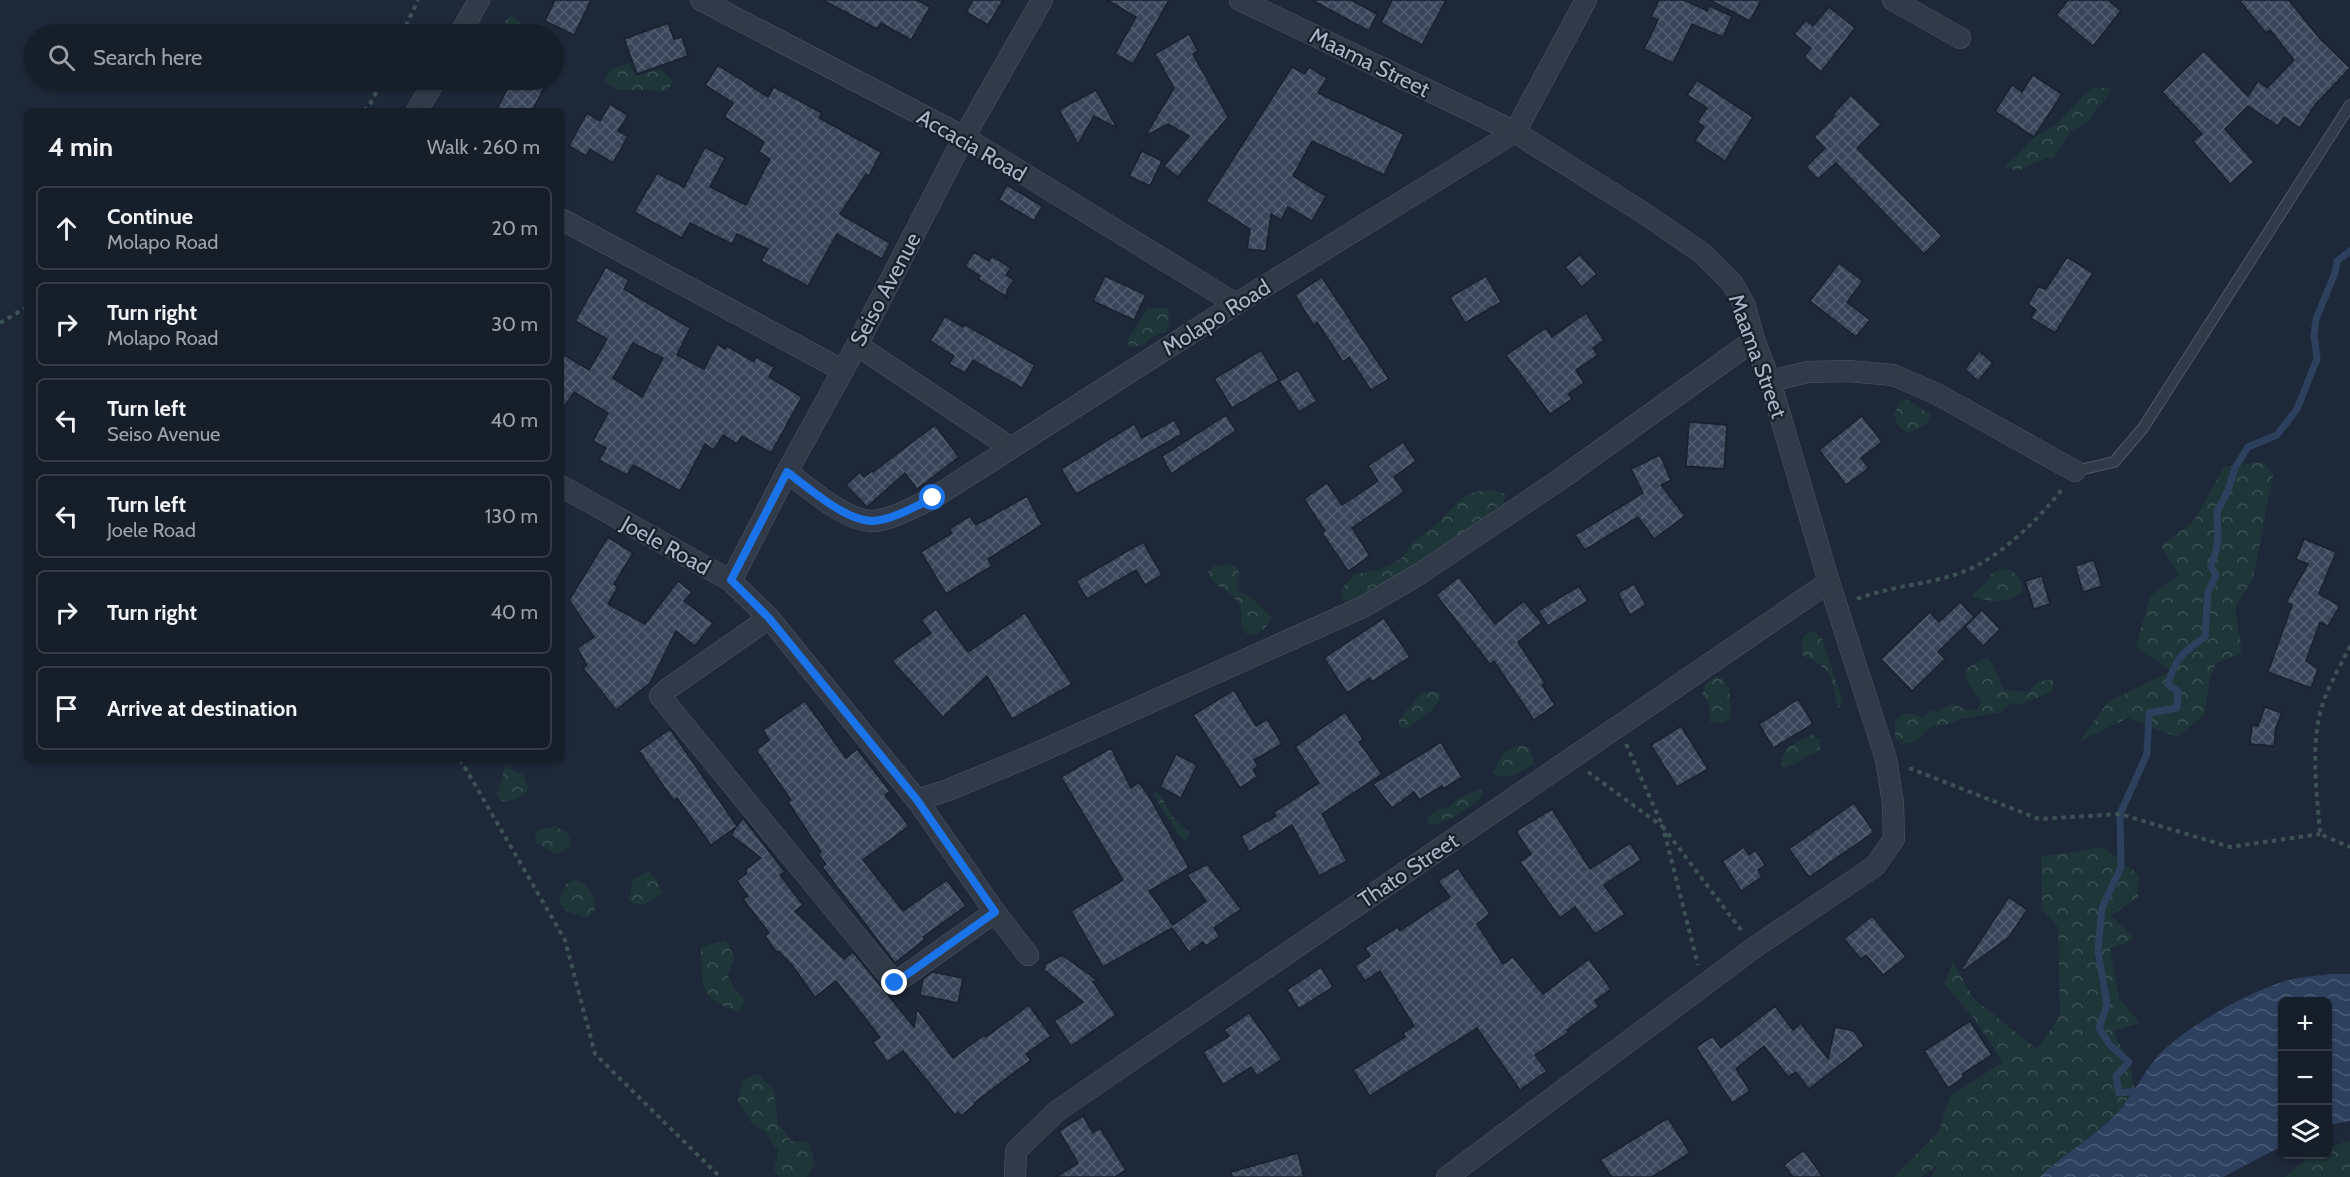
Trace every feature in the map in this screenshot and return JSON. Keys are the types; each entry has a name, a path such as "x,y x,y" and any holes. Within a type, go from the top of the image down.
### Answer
{"street":[{"path":"466,24 479,0"},
{"name":"Accacia Road","path":"701,0 964,138 1236,304"},
{"name":"Seiso Avenue","path":"731,580 857,345 964,138 1042,0"},
{"name":"Maama Street","path":"1240,0 1515,132 1642,212 1702,253 1732,283 1745,306 1754,340 1770,381 1829,582 1886,759 1893,803 1894,839 1875,866 1755,947"},
{"path":"1515,132 1586,0"},
{"path":"1893,0 1960,38"},
{"path":"419,108 429,90"},
{"name":"Molapo Road","path":"787,472 845,514 872,521 898,514 933,498 1236,304 1515,132"},
{"path":"564,221 842,370"},
{"path":"917,800 948,790 1028,757 1363,607 1421,573 1559,480 1754,340"},
{"path":"857,345 1011,448"},
{"path":"1770,381 1818,372 1848,371 1893,375 1935,393 2075,471"},
{"name":"Joele Road","path":"564,488 731,580 769,618 917,800 1028,955"},
{"name":"Thato Street","path":"1015,1177 1016,1152 1057,1111 1829,582"},
{"path":"769,618 660,696 895,983 995,912"},
{"path":"1447,1177 1755,947"}],"lane":[{"path":"2075,471 2114,462 2143,428 2350,105"}],"path":[{"path":"407,24 418,0"},
{"path":"367,108 378,90"},
{"path":"0,323 24,309"},
{"path":"1837,607 1873,593 1962,572 1993,556 2037,518 2075,471"},
{"path":"2319,834 2317,729 2324,700 2350,646"},
{"path":"1619,725 1645,791 1663,826 1725,911 1755,947"},
{"path":"1886,759 2040,819 2120,814 2230,848 2319,834 2350,847"},
{"path":"1568,760 1590,773 1663,826 1703,986"},
{"path":"462,762 565,940 595,1054 720,1177"}],"green space":[{"path":"512,16 521,24 505,24 506,20"},
{"path":"629,63 636,76 660,69 673,81 669,88 659,93 653,90 618,90 604,81 610,69"},
{"path":"2092,88 2111,88 2089,122 2071,131 2053,159 2047,158 2017,171 2004,166 2040,133 2055,125"},
{"path":"1148,308 1168,308 1169,324 1166,332 1152,337 1145,344 1129,348 1128,339"},
{"path":"1901,399 1908,400 1930,414 1928,422 1908,433 1898,426 1894,415"},
{"path":"2264,462 2273,476 2253,579 2235,608 2242,653 2216,663 2210,679 2204,715 2177,737 2128,718 2079,742 2108,702 2171,671 2136,647 2150,596 2179,575 2161,546 2194,521 2224,467"},
{"path":"1492,490 1506,494 1502,505 1495,508 1468,533 1351,603 1342,598 1342,588 1355,574 1378,570 1401,559 1413,542 1436,525 1462,498 1478,491"},
{"path":"1227,564 1236,567 1240,574 1237,581 1239,592 1248,595 1272,617 1266,627 1254,635 1250,636 1243,629 1241,610 1237,601 1214,582 1208,572 1215,566"},
{"path":"2004,568 2018,576 2022,592 2017,596 2000,601 1975,598 1972,595 1988,581 1993,572"},
{"path":"1813,631 1822,639 1843,702 1839,708 1830,676 1819,664 1802,655 1804,635"},
{"path":"1988,659 1995,667 2003,690 2029,692 2038,681 2054,680 2052,692 2021,704 2011,703 2001,712 1933,726 1916,742 1902,744 1895,737 1895,721 1903,714 1914,714 1923,718 1929,711 1939,712 1942,708 1954,704 1964,709 1977,710 1981,701 1968,683 1965,670 1980,660"},
{"path":"1716,676 1723,679 1730,688 1730,720 1720,724 1710,722 1709,703 1702,695 1706,684"},
{"path":"1439,692 1441,698 1432,710 1408,728 1399,727 1399,720 1421,693"},
{"path":"1812,735 1821,739 1820,749 1796,764 1782,768 1783,755 1786,750 1794,743"},
{"path":"1517,745 1528,747 1534,759 1532,765 1508,776 1498,776 1493,773 1502,754"},
{"path":"505,767 523,775 528,788 521,797 501,801 497,794"},
{"path":"1481,789 1483,795 1465,810 1451,818 1428,825 1427,819 1437,809 1448,808 1459,798"},
{"path":"1155,792 1160,795 1175,820 1189,832 1188,839 1180,837 1153,794"},
{"path":"555,826 569,834 571,845 563,852 555,854 534,841 538,830"},
{"path":"2103,847 2139,875 2138,897 2111,916 2134,939 2110,949 2119,998 2140,1023 2113,1031 2129,1062 2135,1091 2117,1113 2040,1177 1931,1177 1939,1164 1921,1177 1894,1177 1939,1131 1950,1096 2003,1062 1973,1017 1944,984 1953,962 1974,999 2037,1049 2060,1016 2058,927 2042,910 2041,857"},
{"path":"649,871 663,894 644,904 629,901 633,879"},
{"path":"573,880 586,886 593,895 594,911 587,918 566,911 559,901 566,884"},
{"path":"726,940 734,957 728,976 736,991 745,1000 739,1012 716,1002 705,989 703,981 701,947"},
{"path":"758,1074 774,1091 778,1123 791,1141 809,1142 815,1164 807,1177 780,1177 774,1172 778,1151 765,1132 751,1122 738,1101 743,1080"},
{"path":"2350,1140 2350,1177 2284,1177 2307,1159 2332,1159 2332,1147"}],"water":[{"path":"2350,974 2350,1121 2332,1124 2332,997 2278,997 2278,1148 2223,1177 2040,1177 2118,1112 2152,1063 2179,1037 2237,1001 2276,984 2298,978"}],"building":[{"path":"555,0 591,0 574,35 564,30 564,24 551,24 545,21"},
{"path":"823,0 917,0 930,7 911,40 881,23 877,29"},
{"path":"973,0 1003,0 988,25 966,12"},
{"path":"1107,0 1169,0 1133,64 1115,54 1136,17"},
{"path":"1312,0 1351,0 1377,14 1369,31"},
{"path":"1392,0 1446,0 1422,45 1381,23"},
{"path":"1659,0 1684,0 1707,11 1709,6 1732,16 1723,37 1692,24 1673,63 1644,49 1658,20 1651,17"},
{"path":"1710,0 1761,0 1750,21"},
{"path":"2068,0 2108,0 2121,11 2093,46 2056,15"},
{"path":"2239,0 2289,0 2320,39 2350,68 2315,105 2300,128 2284,117 2278,126 2248,106 2225,129 2254,162 2230,184 2193,141 2202,134 2162,92 2204,51 2248,96 2258,81 2267,88 2294,60 2270,30 2266,33"},
{"path":"1829,7 1855,28 1821,72 1804,57 1811,48 1794,34 1806,20 1813,26"},
{"path":"668,23 674,39 682,37 688,56 637,74 624,39"},
{"path":"1189,34 1198,51 1193,54 1228,117 1178,177 1164,166 1189,136 1168,124 1145,136 1174,88 1155,54"},
{"path":"718,65 768,97 774,87 822,113 819,118 881,152 869,176 866,174 840,214 890,243 882,259 837,234 808,286 761,261 768,249 737,234 732,244 690,223 682,238 634,212 657,173 684,187 705,147 725,158 710,187 746,205 770,159 759,152 764,142 724,117 733,103 705,85"},
{"path":"1292,67 1305,74 1309,67 1327,78 1318,93 1404,134 1384,175 1312,141 1293,176 1326,196 1312,221 1288,207 1281,220 1271,214 1266,251 1247,249 1250,229 1206,201"},
{"path":"2033,75 2062,94 2034,137 1995,111 2012,85 2022,92"},
{"path":"1697,80 1753,117 1725,161 1695,141 1704,127 1697,122 1707,108 1687,95"},
{"path":"507,90 543,90 534,108 498,108"},
{"path":"1096,90 1117,128 1094,116 1078,144 1059,110"},
{"path":"1851,95 1881,124 1857,148 1942,236 1924,254 1836,163 1818,179 1806,167 1825,148 1814,137 1835,116 1833,114"},
{"path":"610,104 628,115 618,131 628,136 613,163 590,149 586,156 569,146 587,113 600,121"},
{"path":"1142,151 1162,161 1150,186 1129,176"},
{"path":"1007,185 1042,206 1034,221 999,200"},
{"path":"974,252 989,261 992,256 1011,268 1006,275 1014,280 1007,290 1007,297 978,279 980,276 965,266"},
{"path":"1580,255 1597,274 1582,287 1565,267"},
{"path":"2067,257 2093,273 2055,333 2031,318 2036,310 2028,304 2038,287 2046,289"},
{"path":"1839,263 1863,281 1847,302 1870,320 1856,337 1810,301"},
{"path":"606,267 629,280 624,289 690,328 677,355 704,369 717,344 725,349 727,346 754,362 756,357 774,367 769,377 802,397 771,453 742,436 737,444 723,435 714,450 705,444 680,491 633,465 627,475 599,460 606,448 593,441 608,413 574,392 564,407 564,355 589,370 607,339 575,321","holes":["633,343 663,358 642,397 613,378"]},
{"path":"1105,276 1146,295 1134,320 1093,301"},
{"path":"1486,276 1501,302 1465,323 1450,297"},
{"path":"1322,277 1389,379 1371,390 1349,357 1343,362 1317,322 1314,326 1295,295"},
{"path":"1586,313 1604,340 1593,348 1598,355 1576,370 1584,383 1568,394 1572,399 1550,414 1506,355 1546,328 1552,337"},
{"path":"945,316 963,327 964,324 1035,365 1022,388 973,360 965,373 949,364 954,356 930,341"},
{"path":"1261,350 1279,380 1232,408 1214,379"},
{"path":"1979,351 1993,363 1978,381 1965,369"},
{"path":"1298,370 1317,401 1299,412 1279,381"},
{"path":"1226,415 1236,431 1171,474 1162,456"},
{"path":"1862,416 1882,442 1861,458 1869,468 1846,485 1819,450"},
{"path":"1174,420 1182,434 1076,494 1061,469 1134,424 1142,438"},
{"path":"1689,422 1727,425 1724,469 1686,466"},
{"path":"935,425 959,457 917,489 905,473 867,507 846,485 860,472 864,477 873,472"},
{"path":"1403,442 1416,461 1394,477 1404,492 1352,528 1370,556 1348,571 1322,533 1325,531 1304,499 1327,483 1342,505 1378,481 1368,466"},
{"path":"1660,455 1671,480 1661,485 1685,516 1654,539 1638,517 1585,550 1575,535 1643,493 1631,469"},
{"path":"1027,496 1042,525 988,559 992,566 946,594 921,552 952,533 949,529 970,516 976,525"},
{"path":"608,537 633,553 614,584 618,587 608,604 645,624 678,581 692,592 684,601 713,623 695,646 676,631 650,683 616,710 583,668 587,665 577,648 594,637 569,600"},
{"path":"2304,539 2336,552 2319,594 2340,606 2328,626 2320,622 2306,661 2318,669 2311,688 2268,672 2292,605 2286,602 2308,564 2296,559"},
{"path":"1143,542 1162,575 1145,585 1136,570 1087,599 1076,581"},
{"path":"2094,560 2102,586 2083,592 2075,566"},
{"path":"2042,576 2050,604 2034,609 2025,581"},
{"path":"1459,577 1495,624 1524,601 1542,623 1518,642 1545,683 1542,685 1555,705 1534,720 1494,661 1490,664 1436,595"},
{"path":"1634,584 1646,605 1630,615 1618,593"},
{"path":"1579,586 1588,601 1548,626 1538,611"},
{"path":"1960,602 1974,617 1938,652 1945,659 1912,691 1881,659 1930,612 1939,622"},
{"path":"936,609 968,652 1025,613 1072,684 1012,719 987,676 943,717 892,661 931,633 921,620"},
{"path":"1982,610 2000,629 1983,646 1965,627"},
{"path":"1384,618 1410,657 1372,682 1370,678 1347,693 1324,658"},
{"path":"1234,690 1256,726 1267,719 1282,744 1254,760 1258,766 1253,770 1257,777 1240,788 1193,715"},
{"path":"1798,699 1813,724 1773,748 1759,724"},
{"path":"805,701 846,758 857,749 890,791 885,795 909,826 863,860 903,911 947,880 966,906 923,937 925,939 895,963 822,867 826,864 818,854 821,852 788,802 791,800 756,750 769,740 763,730"},
{"path":"2265,707 2282,713 2276,727 2274,746 2250,744 2252,725 2258,726"},
{"path":"1345,712 1363,739 1359,742 1382,774 1322,814 1347,861 1319,876 1292,825 1249,852 1241,836 1276,816 1274,812 1319,783 1295,747"},
{"path":"1681,726 1708,769 1677,787 1651,745"},
{"path":"670,729 737,826 743,818 785,872 780,875 803,905 795,911 844,959 853,952 914,1027 917,1009 953,1058 1029,1005 1051,1036 1026,1054 1031,1060 974,1103 961,1116 958,1112 955,1115 903,1051 887,1062 873,1042 880,1037 836,981 815,997 791,964 778,951 776,952 765,936 769,933 743,899 748,896 737,881 747,873 745,870 761,858 731,835 736,827 711,845 677,798 674,801 639,751"},
{"path":"1441,742 1462,777 1419,800 1414,792 1392,808 1373,784"},
{"path":"1111,748 1131,788 1139,782 1150,798 1189,868 1149,891 1173,925 1206,901 1187,875 1207,864 1241,909 1214,928 1220,936 1206,946 1203,942 1189,952 1172,928 1103,967 1071,911 1123,880 1061,777"},
{"path":"1176,754 1197,765 1181,798 1160,787"},
{"path":"1854,803 1874,832 1809,877 1789,849"},
{"path":"1552,809 1590,869 1630,843 1641,860 1604,885 1625,914 1595,934 1575,907 1560,918 1520,862 1531,854 1516,831"},
{"path":"1744,847 1749,855 1756,850 1765,865 1758,870 1762,877 1741,891 1722,861"},
{"path":"1458,868 1490,914 1477,924 1503,964 1513,957 1543,994 1589,959 1611,989 1595,1001 1599,1006 1567,1030 1569,1032 1535,1055 1547,1071 1520,1090 1477,1028 1370,1096 1353,1070 1405,1037 1403,1033 1414,1026 1380,971 1365,981 1355,966 1370,956 1365,948 1397,927 1400,931 1450,897 1438,881"},
{"path":"2009,897 2027,910 2009,937 1964,970 1962,968"},
{"path":"1872,916 1906,957 1883,975 1866,955 1861,959 1844,939"},
{"path":"1062,955 1097,980 1093,982 1116,1015 1071,1046 1054,1021 1083,1002 1043,969 1044,965"},
{"path":"1321,967 1333,987 1299,1009 1287,990"},
{"path":"932,972 963,978 958,1003 920,995 923,979"},
{"path":"1775,1006 1793,1030 1801,1023 1828,1059 1835,1027 1854,1031 1864,1046 1809,1089 1796,1072 1788,1077 1764,1046 1736,1069 1750,1091 1732,1103 1696,1047 1713,1036 1721,1048"},
{"path":"1249,1013 1282,1059 1257,1076 1251,1067 1223,1085 1203,1052 1229,1036 1224,1030"},
{"path":"1970,1021 1992,1055 1962,1074 1964,1077 1948,1088 1924,1051"},
{"path":"1083,1116 1093,1133 1100,1128 1126,1170 1115,1177 1056,1177 1078,1163 1059,1131"},
{"path":"1668,1118 1690,1153 1652,1177 1612,1177 1600,1160"},
{"path":"1804,1150 1823,1177 1793,1177 1784,1165"},
{"path":"1298,1153 1304,1177 1232,1177 1231,1172"}],"waterway":[{"path":"2135,1100 2135,1091 2119,1093 2116,1076 2129,1062 2109,1044 2099,1028 2107,1005 2098,951 2102,908 2121,867 2120,814 2147,754 2149,713 2177,708 2178,691 2168,685 2174,668 2181,656 2205,637 2208,592 2216,575 2211,566 2218,537 2217,512 2227,493 2235,468 2248,447 2277,435 2297,409 2317,359 2314,335 2316,319 2335,273 2337,261 2350,251"}],"route":[{"path":"895,983 995,912 917,800 769,618 731,580 787,472 845,514 872,521 898,514 933,498"}]}
